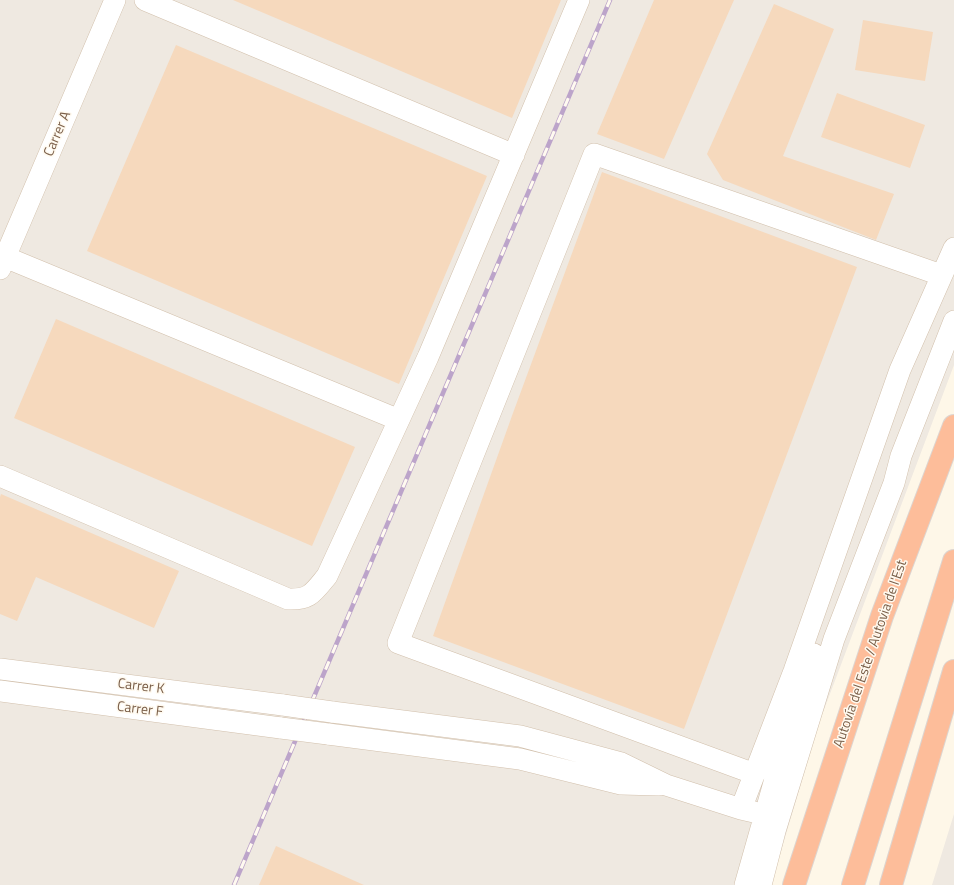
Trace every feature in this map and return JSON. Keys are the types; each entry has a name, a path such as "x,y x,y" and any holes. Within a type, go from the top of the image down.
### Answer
{"highway":[{"name":"Autovía del Este / Autovia de l'Est","path":"794,885 882,616 954,426"},
{"path":"852,885 954,561"},
{"path":"891,885 954,670"}],"street":[{"name":"Carrer A","path":"3,263 115,0"},
{"path":"145,0 514,155"},
{"path":"0,476 288,599 298,600 309,596 327,576 428,357 579,0"},
{"path":"755,774 398,643 594,154 941,275"},
{"path":"742,809 794,671 900,370 954,248"},
{"path":"3,263 398,420"},
{"path":"761,885 775,831 834,639 894,483 901,456 954,321"},
{"path":"745,885 765,814 822,630 884,480 901,456"},
{"name":"Carrer K","path":"0,669 520,736 621,763 666,785"},
{"name":"Carrer F","path":"0,691 520,759 621,784 666,785"},
{"path":"666,785 742,809 765,814"}],"shaded area":[{"path":"0,0 954,0 954,365 819,723 771,885 0,885"},
{"path":"954,814 954,885 932,885"}],"building":[{"path":"233,0 561,0 512,118"},
{"path":"654,0 734,0 664,159 597,134"},
{"path":"774,4 834,29 783,156 894,194 876,240 723,180 707,154"},
{"path":"863,20 933,32 925,81 855,70"},
{"path":"176,45 487,176 399,384 87,251"},
{"path":"837,93 925,125 910,168 821,137"},
{"path":"602,172 857,267 684,729 433,636"},
{"path":"56,319 355,447 312,546 14,418"},
{"path":"1,494 179,571 154,628 36,577 17,621 0,614"},
{"path":"276,846 364,885 259,885"}],"railway":[{"path":"234,885 610,0"}]}
